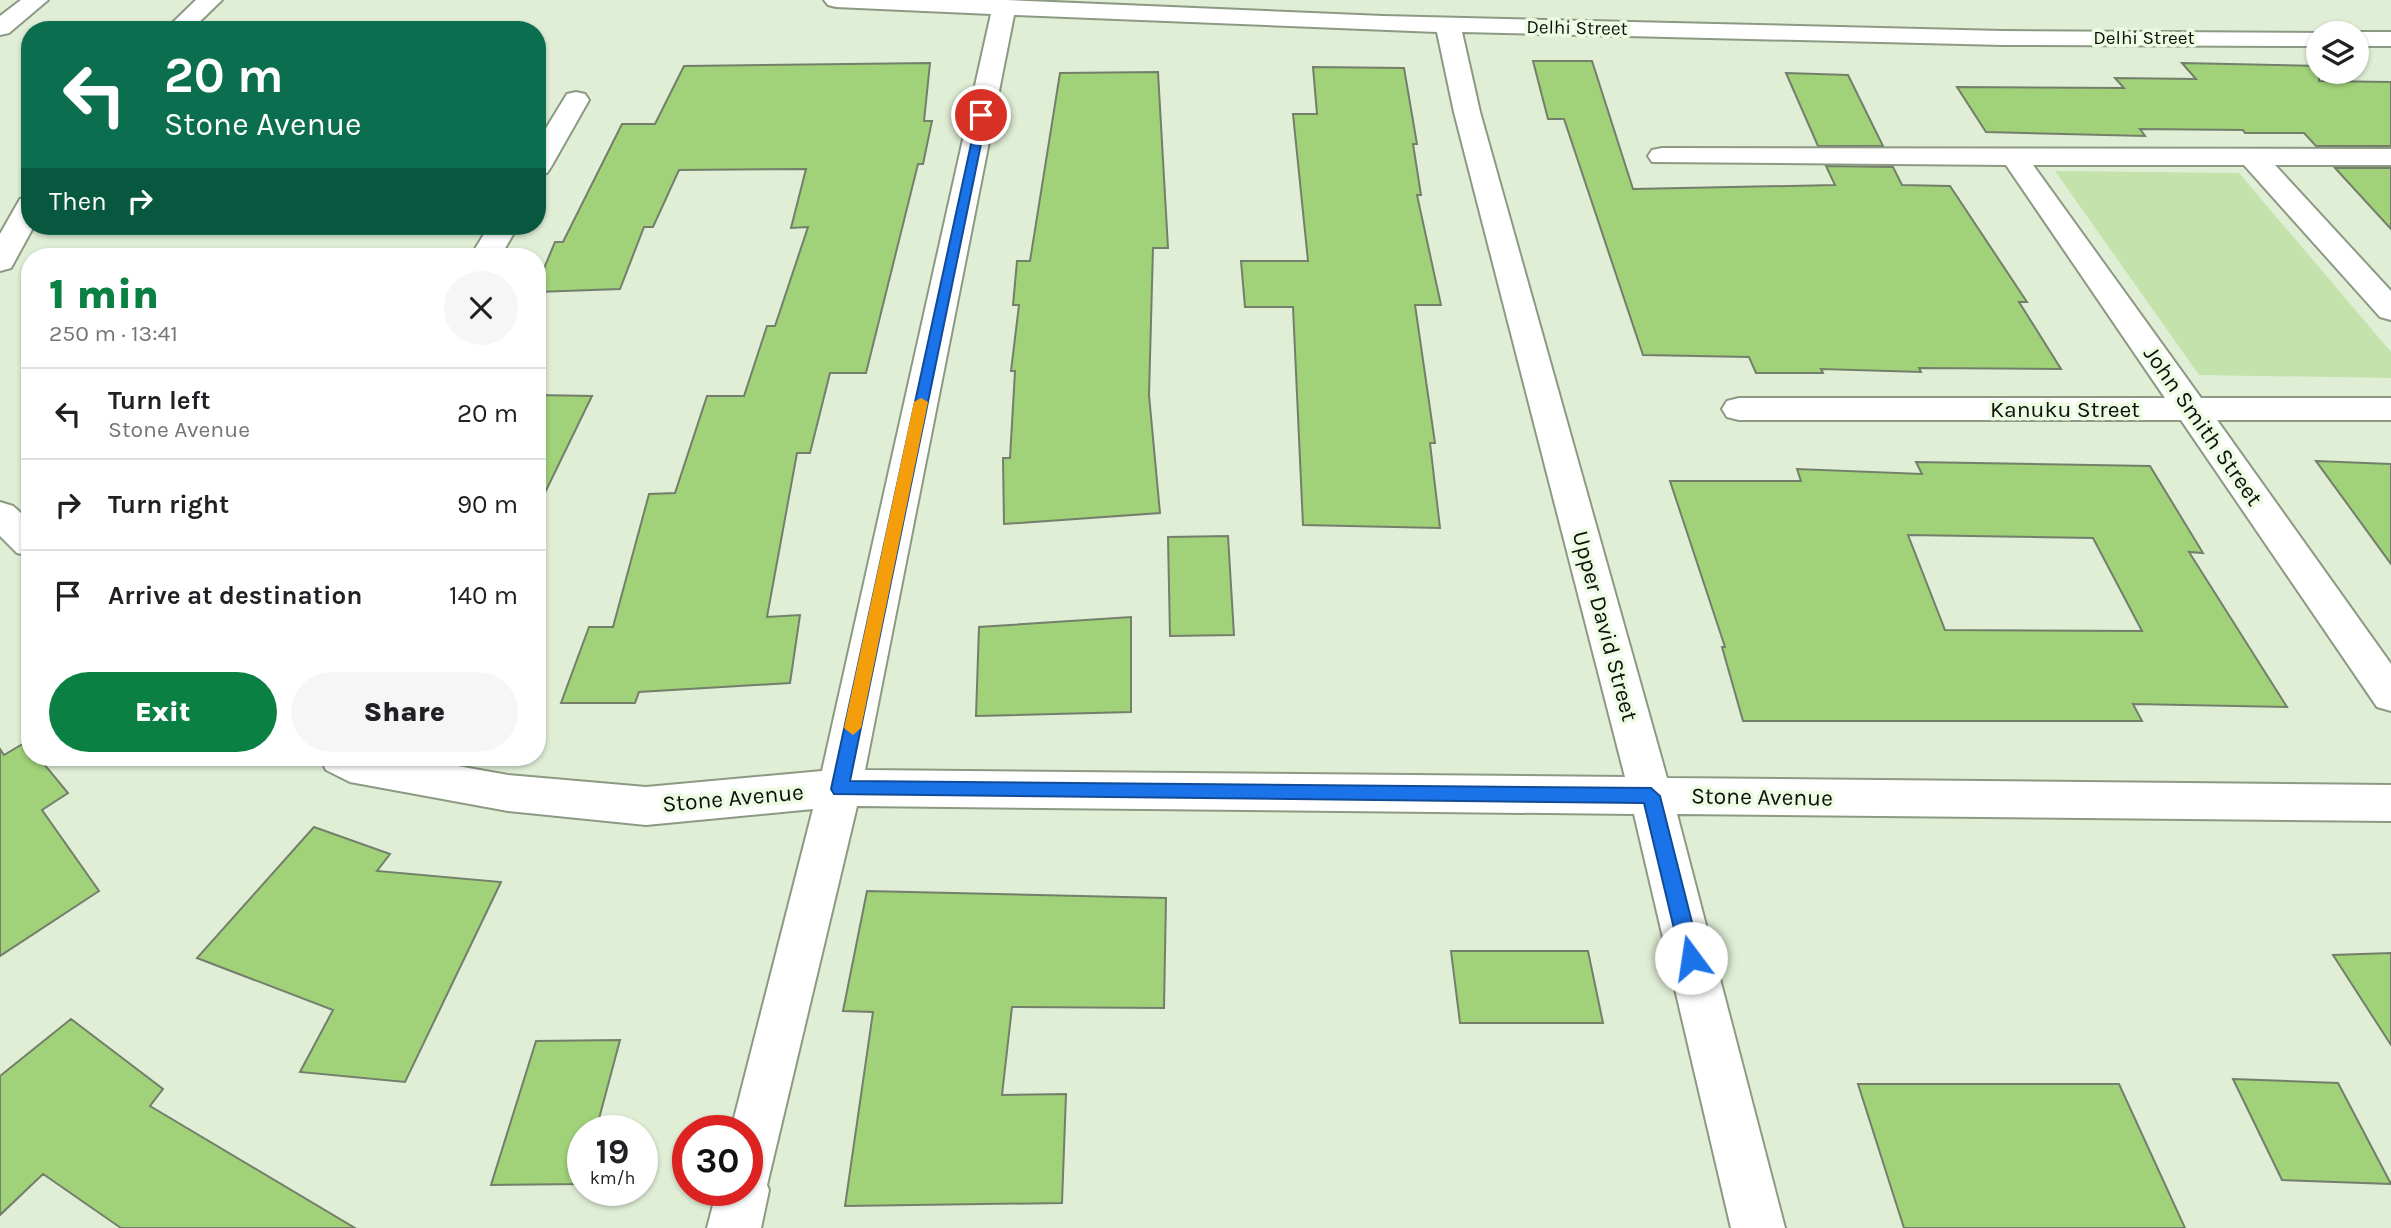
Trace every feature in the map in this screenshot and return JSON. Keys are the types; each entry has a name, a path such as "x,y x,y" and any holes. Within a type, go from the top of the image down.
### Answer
{"street":[{"path":"0,29 36,0"},
{"path":"187,21 210,0"},
{"name":"Delhi Street","path":"836,0 1448,24 2003,38 2306,39"},
{"path":"761,1115 840,789 1004,7"},
{"name":"Upper David Street","path":"1448,24 1467,112 1651,796 1758,1228"},
{"path":"2369,39 2391,39"},
{"path":"546,152 576,100"},
{"path":"1662,156 2391,157"},
{"name":"John Smith Street","path":"2014,157 2391,695"},
{"path":"2252,157 2391,310"},
{"path":"0,262 21,222"},
{"name":"Kanuku Street","path":"1739,409 2391,409"},
{"path":"0,515 21,535"},
{"name":"Stone Avenue","path":"361,766 508,793 646,806 840,789 2391,803"},
{"path":"734,1228 739,1206"}],"green space":[{"path":"2055,171 2239,173 2391,352 2391,378 2199,375"}],"building":[{"path":"1533,61 1592,61 1633,189 1835,185 1826,166 1893,167 1902,185 1950,186 2027,302 2019,302 2061,369 1919,368 1921,372 1821,369 1823,373 1756,373 1749,357 1643,355 1564,119 1548,119"},
{"path":"930,63 924,121 932,121 923,164 918,164 866,373 830,373 810,453 797,453 767,617 800,615 790,683 639,692 635,703 561,703 589,627 613,627 649,494 675,493 707,396 744,396 767,326 775,326 808,227 791,228 806,169 679,170 653,227 644,227 620,289 546,292 546,264 555,242 563,242 622,124 655,124 684,66"},
{"path":"2182,63 2306,66 2306,84 2391,82 2391,146 2316,146 2304,133 2245,133 2243,130 2140,129 2145,136 1986,132 1957,87 2124,88 2115,78 2196,79"},
{"path":"1313,67 1404,68 1417,144 1413,144 1421,195 1417,195 1441,305 1415,305 1435,443 1430,443 1440,528 1303,525 1293,307 1245,307 1241,261 1308,261 1293,114 1317,114"},
{"path":"1158,72 1168,248 1153,248 1149,395 1160,513 1004,524 1003,458 1010,458 1015,371 1011,371 1019,305 1013,305 1017,261 1030,261 1060,73"},
{"path":"1786,73 1848,75 1883,146 1818,146"},
{"path":"2335,168 2391,168 2391,229"},
{"path":"546,395 592,396 546,491"},
{"path":"2316,461 2391,464 2391,564"},
{"path":"1916,462 2150,466 2203,553 2189,552 2287,707 2133,704 2142,721 1743,721 1722,647 1725,647 1670,481 1801,481 1797,469 1922,474","holes":["1908,535 2093,538 2142,631 1945,630"]},
{"path":"1228,536 1234,635 1170,636 1168,537"},
{"path":"1131,617 1131,712 976,716 979,627"},
{"path":"21,745 21,766 46,766 68,793 42,810 99,891 0,956 0,749 4,755"},
{"path":"314,827 390,854 377,871 501,882 405,1082 300,1072 333,1010 197,958"},
{"path":"867,891 1166,898 1164,1008 1012,1007 1002,1095 1066,1094 1062,1203 845,1206 873,1012 843,1011"},
{"path":"1451,951 1588,951 1603,1023 1460,1023"},
{"path":"2391,953 2391,1045 2333,955"},
{"path":"71,1019 163,1089 150,1106 355,1228 121,1228 43,1174 0,1215 0,1076"},
{"path":"620,1040 600,1115 567,1115 567,1184 491,1185 536,1041"},
{"path":"2233,1079 2338,1083 2391,1184 2282,1180"},
{"path":"1858,1084 2119,1084 2185,1228 1904,1228"}],"slow traffic":[{"path":"853,728 921,402"}],"route":[{"path":"981,115 840,789 1651,796 1691,958"}]}
